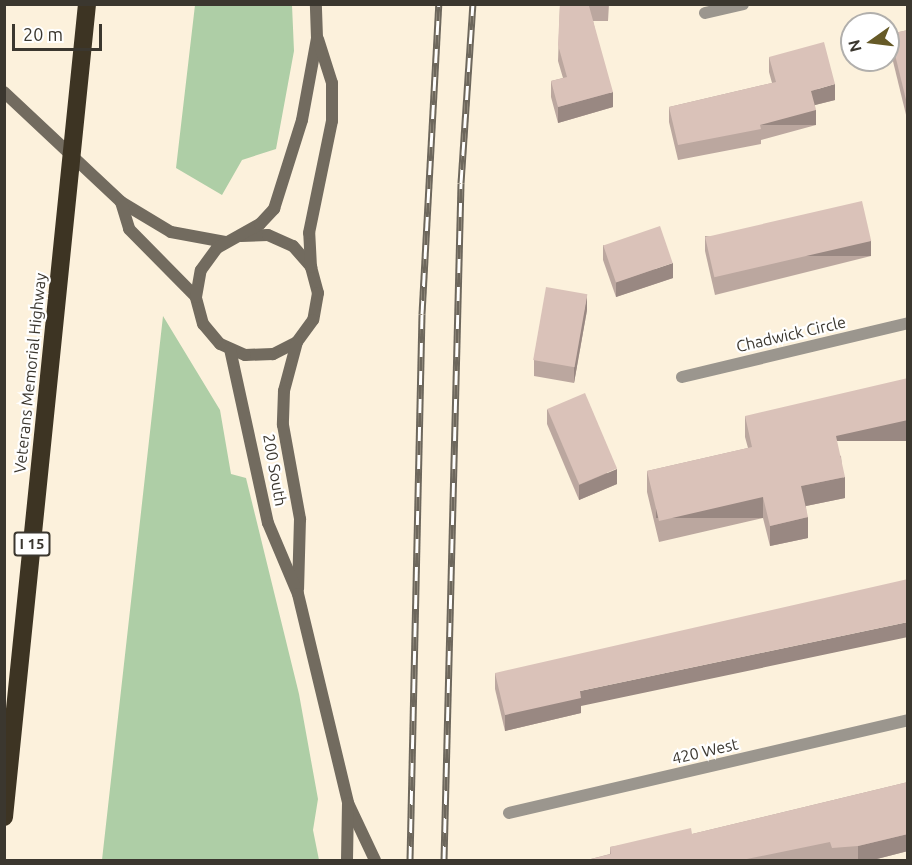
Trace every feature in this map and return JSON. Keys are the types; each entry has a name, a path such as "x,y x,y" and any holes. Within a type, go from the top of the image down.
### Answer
{"highway":[{"name":"Veterans Memorial Highway","path":"4,817 87,4"}],"street":[{"path":"316,4 317,38 289,173 274,209 241,236 228,242 201,270 196,297 203,324 230,349 245,355 273,354 297,342 313,320 316,302 309,233 332,121 332,83 317,38"},
{"path":"705,13 743,4"},
{"path":"4,92 121,202 171,232 202,242 228,242"},
{"path":"121,202 129,230 196,297"},
{"path":"241,236 276,238 293,246 311,267"},
{"name":"Chadwick Circle","path":"682,377 908,323"},
{"name":"200 South","path":"297,342 284,390 283,425 300,519 298,594"},
{"name":"200 South","path":"230,349 268,523 298,594 348,803 375,861"},
{"name":"420 West","path":"509,813 908,720"},
{"name":"200 South","path":"347,861 348,803"}],"green space":[{"path":"195,5 292,5 294,51 276,149 242,160 222,195 176,168"},
{"path":"163,316 220,410 231,474 246,478 299,694 318,799 313,830 319,860 102,860"}],"building":[{"path":"560,4 608,4 608,6 589,6 613,92 558,107 551,81 567,77 558,45"},
{"path":"908,30 908,108 899,72 900,32"},
{"path":"824,42 835,84 811,91 816,110 760,125 761,129 678,145 669,107 776,82 769,57"},
{"path":"862,201 871,241 714,277 705,237"},
{"path":"660,226 673,263 616,282 603,246"},
{"path":"546,287 587,294 575,367 533,360"},
{"path":"908,378 908,420 836,436 845,477 801,486 808,517 770,526 763,497 659,521 647,471 752,447 745,416"},
{"path":"585,393 617,468 579,485 547,409"},
{"path":"908,579 908,622 580,691 581,698 505,715 495,673"},
{"path":"908,782 908,834 858,846 832,848 830,842 737,861 583,861 611,854 610,847 691,828 692,834"}],"railway":[{"path":"410,860 422,314 439,4"},
{"path":"444,860 461,183 473,4"}]}
